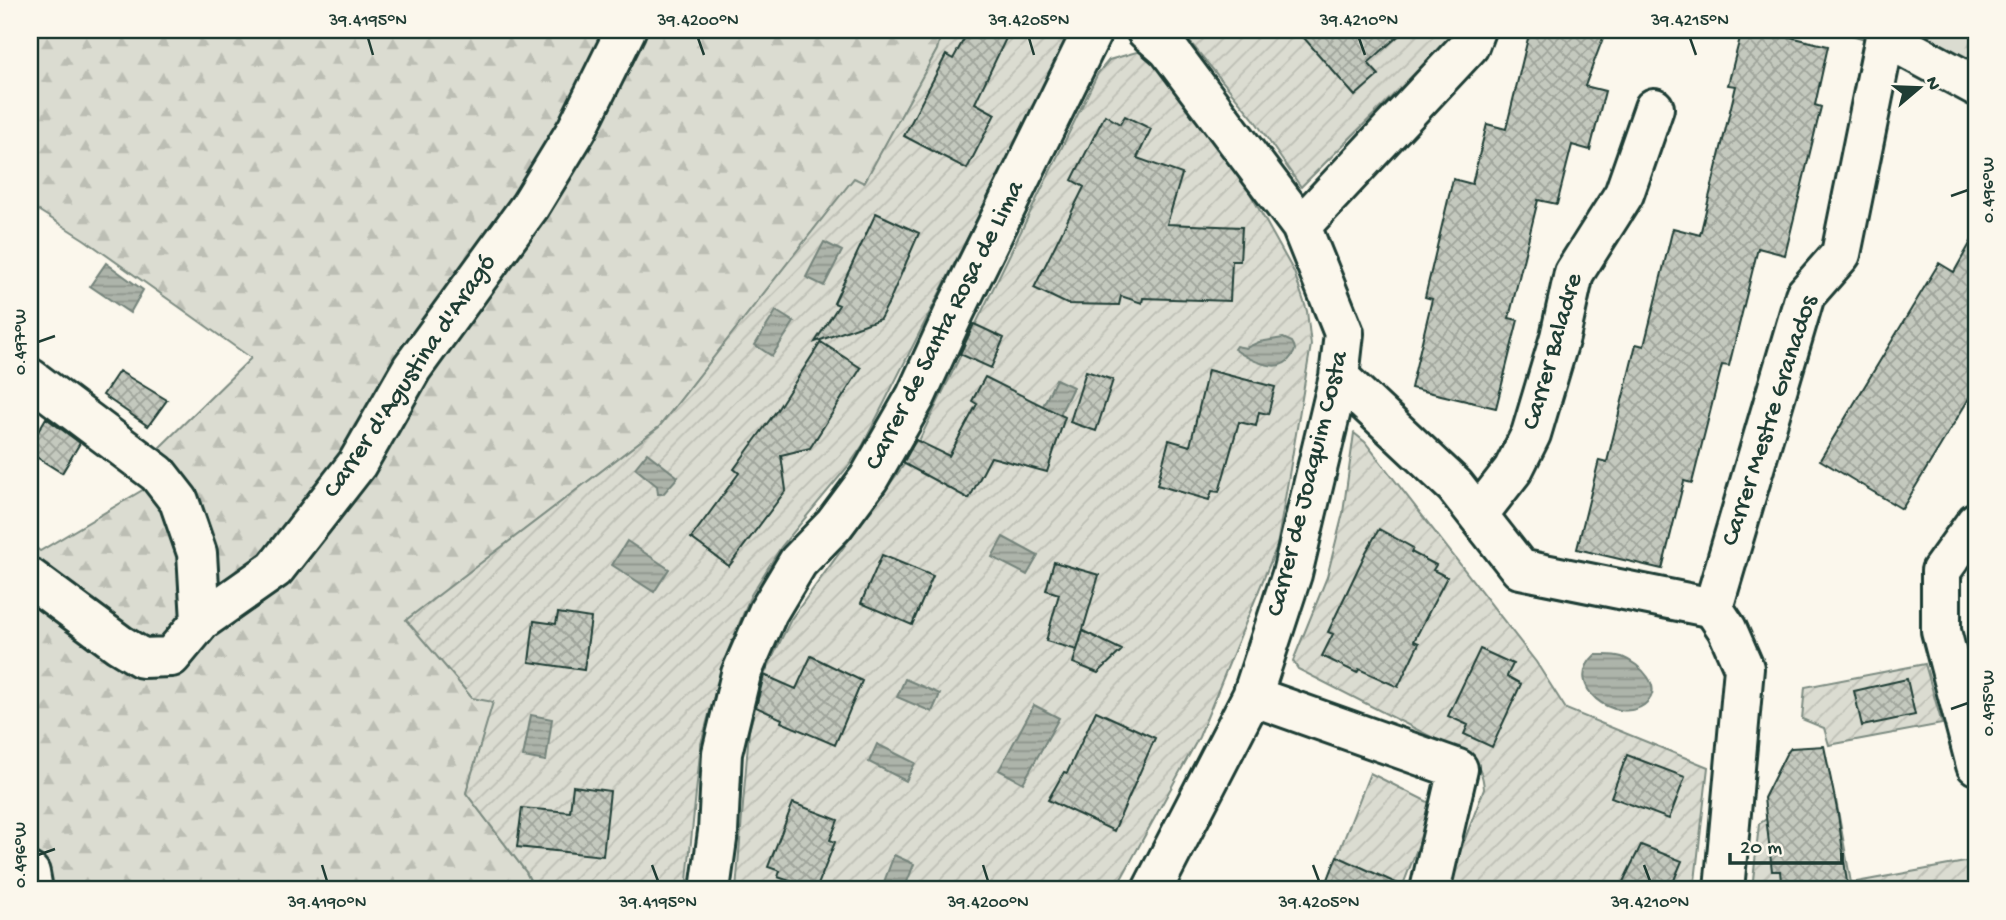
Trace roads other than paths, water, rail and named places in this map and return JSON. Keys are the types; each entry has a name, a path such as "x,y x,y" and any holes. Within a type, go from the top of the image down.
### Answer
{"street":[{"name":"Carrer d'Agustina d'Aragó","path":"30,578 119,645 142,658 171,657 201,621 275,569 357,464 412,368 530,206 577,129 626,30"},
{"name":"Carrer de Santa Rosa de Lima","path":"709,890 718,832 722,753 741,674 768,612 798,562 834,525 869,478 916,396 1093,30"},
{"name":"Carrer de Joaquim Costa","path":"1146,30 1168,49 1301,226 1345,333 1339,377 1292,574 1252,696 1152,890"},
{"path":"1301,226 1469,46 1475,30"},
{"name":"Carrer Mestre Granados","path":"1713,608 1805,295 1842,254 1885,37 1976,86"},
{"name":"Carrer Baladre","path":"1478,514 1513,470 1531,435 1560,337 1574,272 1624,194 1654,107"},
{"path":"1339,377 1455,486 1520,569 1713,608 1727,629 1744,668 1724,890"},
{"path":"30,378 158,474 179,501 197,553 201,621"},
{"path":"1976,522 1941,571 1941,631 1976,765"},
{"path":"1252,696 1458,769 1430,890"},
{"path":"30,873 33,890"}]}
